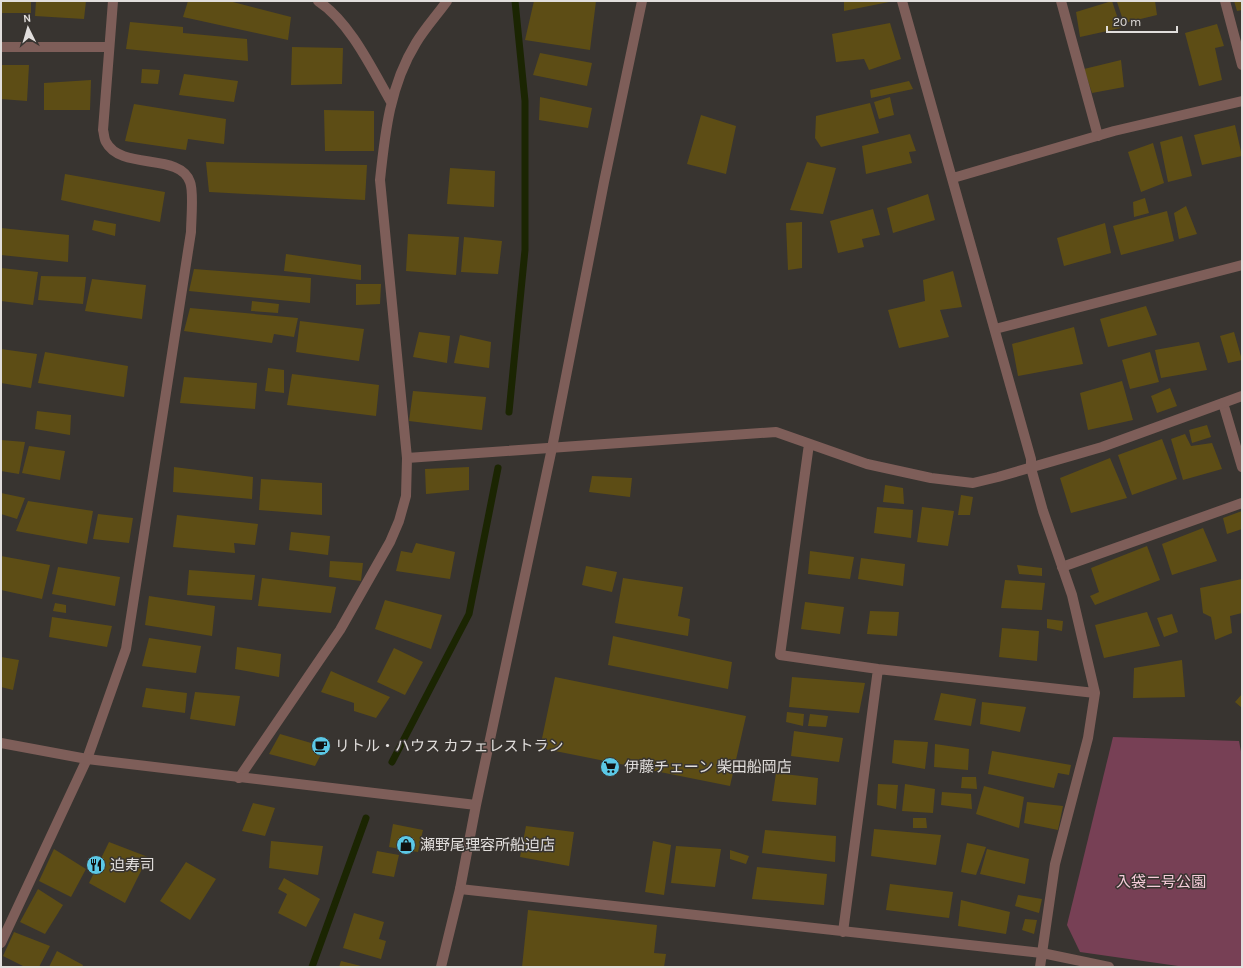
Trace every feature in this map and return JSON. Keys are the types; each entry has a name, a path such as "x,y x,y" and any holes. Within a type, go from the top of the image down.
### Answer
{"street":[{"path":"1,943 87,759 126,649 191,232 191,183 184,172 174,167 118,155 105,142 103,130 108,47 113,1"},
{"path":"318,1 326,6 348,30 391,102"},
{"path":"239,778 340,630 390,542 399,521 406,496 407,458 380,180 385,135 391,102 400,75 416,43 447,1"},
{"path":"441,967 460,889 476,805 552,448 604,182 642,1"},
{"path":"902,1 1031,459 1031,468 1043,511 1072,595 1094,693 1088,738 1055,864 1040,967"},
{"path":"1061,1 1098,136"},
{"path":"1225,1 1242,65"},
{"path":"1,47 108,47"},
{"path":"953,178 1098,136 1242,101"},
{"path":"995,329 1242,265"},
{"path":"407,458 776,432 867,464 931,478 973,483 1102,447 1242,396"},
{"path":"1223,403 1242,468"},
{"path":"810,444 780,655 878,669 1094,693"},
{"path":"1062,567 1242,503"},
{"path":"843,932 878,669"},
{"path":"1,743 87,759 476,805"},
{"path":"460,889 1042,953 1109,967"}],"green space":[{"name":"入袋二号公園","path":"1113,737 1239,741 1242,757 1242,967 1185,967 1080,952 1067,925"}],"building":[{"path":"1,1 31,1 31,13 1,13"},
{"path":"36,1 86,1 84,19 35,16"},
{"path":"188,1 229,1 291,17 288,40 183,17"},
{"path":"534,1 596,1 590,50 525,40"},
{"path":"844,1 888,1 889,2 844,11"},
{"path":"1112,1 1121,28 1080,37 1076,12"},
{"path":"1155,1 1157,15 1124,23 1117,2"},
{"path":"1234,1 1242,1 1242,10 1237,11"},
{"path":"130,22 183,27 183,33 247,39 248,61 126,49"},
{"path":"890,23 901,59 869,70 864,59 836,62 832,34"},
{"path":"1217,24 1224,46 1215,48 1222,80 1199,86 1185,33"},
{"path":"292,47 343,48 342,84 291,85"},
{"path":"540,53 592,63 587,86 533,75"},
{"path":"1121,60 1124,87 1092,93 1084,69"},
{"path":"1,65 29,65 27,101 1,99"},
{"path":"142,69 160,70 158,84 141,83"},
{"path":"184,74 238,81 234,102 179,95"},
{"path":"91,80 90,110 44,110 44,83"},
{"path":"909,81 913,89 871,98 870,90"},
{"path":"540,97 592,108 588,128 539,120"},
{"path":"890,97 894,115 879,119 874,102"},
{"path":"870,103 879,133 821,147 815,138 816,116"},
{"path":"134,104 226,119 224,144 188,139 186,150 125,141"},
{"path":"324,110 374,111 374,151 325,151"},
{"path":"701,115 736,126 726,174 687,164"},
{"path":"1235,125 1242,156 1202,165 1194,135"},
{"path":"910,134 916,151 909,152 912,163 866,174 862,146"},
{"path":"1182,136 1192,176 1168,182 1160,142"},
{"path":"1153,143 1164,183 1141,192 1128,152"},
{"path":"206,162 367,165 365,200 209,192"},
{"path":"807,162 836,168 823,214 790,210"},
{"path":"450,168 495,171 494,207 447,204"},
{"path":"65,174 165,192 160,222 61,200"},
{"path":"928,194 935,220 893,233 887,208"},
{"path":"1145,198 1149,213 1134,217 1133,202"},
{"path":"1186,206 1197,234 1179,239 1174,213"},
{"path":"873,209 880,235 862,239 864,247 838,253 830,221"},
{"path":"1167,211 1174,241 1121,255 1113,226"},
{"path":"94,220 116,224 115,236 92,230"},
{"path":"802,222 802,268 788,270 786,223"},
{"path":"1105,223 1111,253 1064,266 1057,238"},
{"path":"1,228 69,235 68,262 1,255"},
{"path":"408,234 459,237 456,275 406,271"},
{"path":"464,237 502,241 498,274 461,272"},
{"path":"286,254 361,265 361,280 284,271"},
{"path":"1,268 38,272 33,305 1,301"},
{"path":"194,269 311,278 310,303 189,291"},
{"path":"953,271 962,307 940,310 949,337 899,348 888,310 925,301 923,280"},
{"path":"41,276 86,277 83,304 38,300"},
{"path":"92,279 146,285 142,319 85,311"},
{"path":"356,284 381,284 380,304 356,305"},
{"path":"252,301 279,304 278,313 251,311"},
{"path":"1146,306 1157,335 1108,347 1100,319"},
{"path":"190,308 298,318 294,337 274,334 272,343 184,331"},
{"path":"300,321 364,329 359,361 296,352"},
{"path":"1074,327 1083,364 1018,376 1012,344"},
{"path":"419,332 450,336 447,363 413,357"},
{"path":"1234,332 1242,360 1228,363 1220,336"},
{"path":"460,335 491,342 489,368 454,363"},
{"path":"1199,342 1207,370 1161,378 1155,350"},
{"path":"1,349 37,354 31,388 1,383"},
{"path":"45,352 128,366 124,397 38,383"},
{"path":"1150,352 1159,382 1130,389 1122,360"},
{"path":"268,368 284,370 284,393 265,391"},
{"path":"292,374 379,385 376,416 287,405"},
{"path":"184,377 257,383 255,409 180,403"},
{"path":"1122,381 1133,420 1088,430 1080,393"},
{"path":"1170,388 1177,406 1157,413 1151,396"},
{"path":"413,391 486,397 482,430 409,421"},
{"path":"37,411 71,415 70,435 35,429"},
{"path":"1207,425 1211,437 1192,443 1189,430"},
{"path":"1185,434 1191,446 1212,443 1222,469 1183,480 1171,439"},
{"path":"1162,439 1177,479 1132,495 1118,455"},
{"path":"1,440 25,442 19,474 1,471"},
{"path":"29,446 65,451 60,480 22,473"},
{"path":"1110,458 1127,498 1071,513 1060,478"},
{"path":"174,467 253,477 252,499 173,492"},
{"path":"469,467 469,490 426,494 425,469"},
{"path":"592,476 632,478 630,497 589,492"},
{"path":"261,479 322,483 322,515 259,510"},
{"path":"885,485 903,488 904,504 883,502"},
{"path":"1,493 25,498 17,519 1,514"},
{"path":"961,495 973,497 970,515 958,515"},
{"path":"28,501 93,511 87,544 16,531"},
{"path":"877,507 913,510 911,538 874,533"},
{"path":"922,507 954,511 948,546 917,542"},
{"path":"1242,511 1242,529 1227,534 1223,518"},
{"path":"98,514 133,518 129,543 93,539"},
{"path":"177,515 258,524 255,545 234,543 235,553 173,547"},
{"path":"1203,528 1217,561 1172,575 1162,544"},
{"path":"291,532 330,536 328,555 289,550"},
{"path":"416,543 455,552 450,579 396,571 401,551 412,553"},
{"path":"1147,546 1160,580 1095,605 1090,596 1099,592 1091,568"},
{"path":"810,551 854,557 850,579 808,574"},
{"path":"1,556 50,565 42,599 1,590"},
{"path":"861,558 905,564 903,586 858,579"},
{"path":"330,561 363,563 361,581 329,577"},
{"path":"1017,565 1042,568 1042,576 1019,574"},
{"path":"586,566 617,572 612,592 582,585"},
{"path":"58,567 120,577 115,606 52,594"},
{"path":"189,570 255,575 252,600 187,595"},
{"path":"262,578 336,587 331,613 258,606"},
{"path":"623,578 683,587 678,616 690,619 688,636 615,623"},
{"path":"1242,579 1242,613 1230,616 1232,633 1215,640 1211,617 1203,613 1200,588"},
{"path":"1005,580 1045,583 1042,610 1001,608"},
{"path":"149,596 215,606 212,636 145,625"},
{"path":"385,600 442,615 431,649 375,629"},
{"path":"805,602 844,607 840,634 801,629"},
{"path":"55,603 66,605 66,613 53,611"},
{"path":"870,611 899,612 897,636 867,634"},
{"path":"1147,612 1160,646 1104,658 1095,625"},
{"path":"1172,614 1178,632 1164,637 1157,618"},
{"path":"52,617 112,626 107,647 49,637"},
{"path":"1047,619 1063,621 1062,631 1047,628"},
{"path":"1002,628 1039,631 1037,661 999,657"},
{"path":"613,636 732,662 728,689 608,665"},
{"path":"149,638 201,646 196,673 142,666"},
{"path":"237,647 281,654 279,677 235,669"},
{"path":"394,648 423,662 405,695 377,682"},
{"path":"1,657 19,660 13,690 1,687"},
{"path":"1182,660 1185,697 1133,698 1134,668"},
{"path":"331,671 390,697 376,718 354,711 354,703 321,692"},
{"path":"555,677 746,716 730,786 540,748"},
{"path":"792,677 865,683 859,713 789,707"},
{"path":"146,688 187,693 185,713 142,707"},
{"path":"195,692 240,696 235,726 190,719"},
{"path":"941,693 976,699 971,726 934,720"},
{"path":"1242,694 1242,708 1235,702"},
{"path":"982,702 1026,707 1020,732 980,724"},
{"path":"787,712 804,714 803,726 786,722"},
{"path":"810,714 828,716 826,727 808,726"},
{"path":"794,731 843,738 839,762 791,756"},
{"path":"280,734 325,747 315,766 269,754"},
{"path":"894,740 928,742 925,769 892,763"},
{"path":"935,744 969,749 968,770 934,767"},
{"path":"992,751 1071,765 1069,775 1058,773 1054,788 988,774"},
{"path":"776,773 818,778 816,805 772,801"},
{"path":"962,777 976,777 977,789 961,788"},
{"path":"878,784 898,785 896,809 877,805"},
{"path":"905,784 935,789 933,813 902,811"},
{"path":"984,786 1024,797 1019,828 976,814"},
{"path":"942,792 971,794 972,809 941,805"},
{"path":"1027,802 1063,806 1058,830 1024,823"},
{"path":"253,803 275,808 265,836 242,831"},
{"path":"913,818 926,818 927,828 913,828"},
{"path":"393,824 423,830 418,852 389,847"},
{"path":"526,826 574,832 569,866 520,857"},
{"path":"874,829 941,835 936,865 871,856"},
{"path":"765,830 836,836 835,862 762,853"},
{"path":"271,841 323,846 318,875 269,868"},
{"path":"653,841 671,845 664,895 645,892"},
{"path":"109,842 148,857 125,903 89,883"},
{"path":"967,843 986,847 976,875 961,872"},
{"path":"676,846 721,849 715,887 671,883"},
{"path":"54,849 86,869 71,897 39,881"},
{"path":"987,849 1029,859 1025,884 980,874"},
{"path":"730,850 749,856 746,864 730,859"},
{"path":"377,851 399,855 394,877 372,873"},
{"path":"186,862 216,879 190,920 160,901"},
{"path":"757,867 827,874 824,905 752,899"},
{"path":"284,878 320,899 306,927 278,913 287,894 278,889"},
{"path":"890,884 953,892 949,918 886,910"},
{"path":"38,889 63,905 45,934 20,922"},
{"path":"1018,895 1042,899 1039,913 1015,906"},
{"path":"961,900 1010,912 1006,934 958,926"},
{"path":"528,910 657,925 654,953 666,954 664,967 522,967"},
{"path":"354,913 384,922 379,939 386,941 381,959 343,948"},
{"path":"1025,919 1037,920 1034,934 1022,930"},
{"path":"14,932 50,946 39,967 25,967 3,956"},
{"path":"57,951 83,965 82,967 49,967"},
{"path":"341,961 361,966 361,967 339,967"}],"waterway":[{"path":"509,412 525,250 525,101 515,1"},
{"path":"392,762 469,614 498,468"},
{"path":"312,967 366,818"}],"place":[{"name":"リトル・ハウス カフェレストラン","path":"321,746"},
{"name":"伊藤チェーン 柴田船岡店","path":"610,767"},
{"name":"瀬野尾理容所船迫店","path":"406,845"},
{"name":"迫寿司","path":"96,865"}]}
